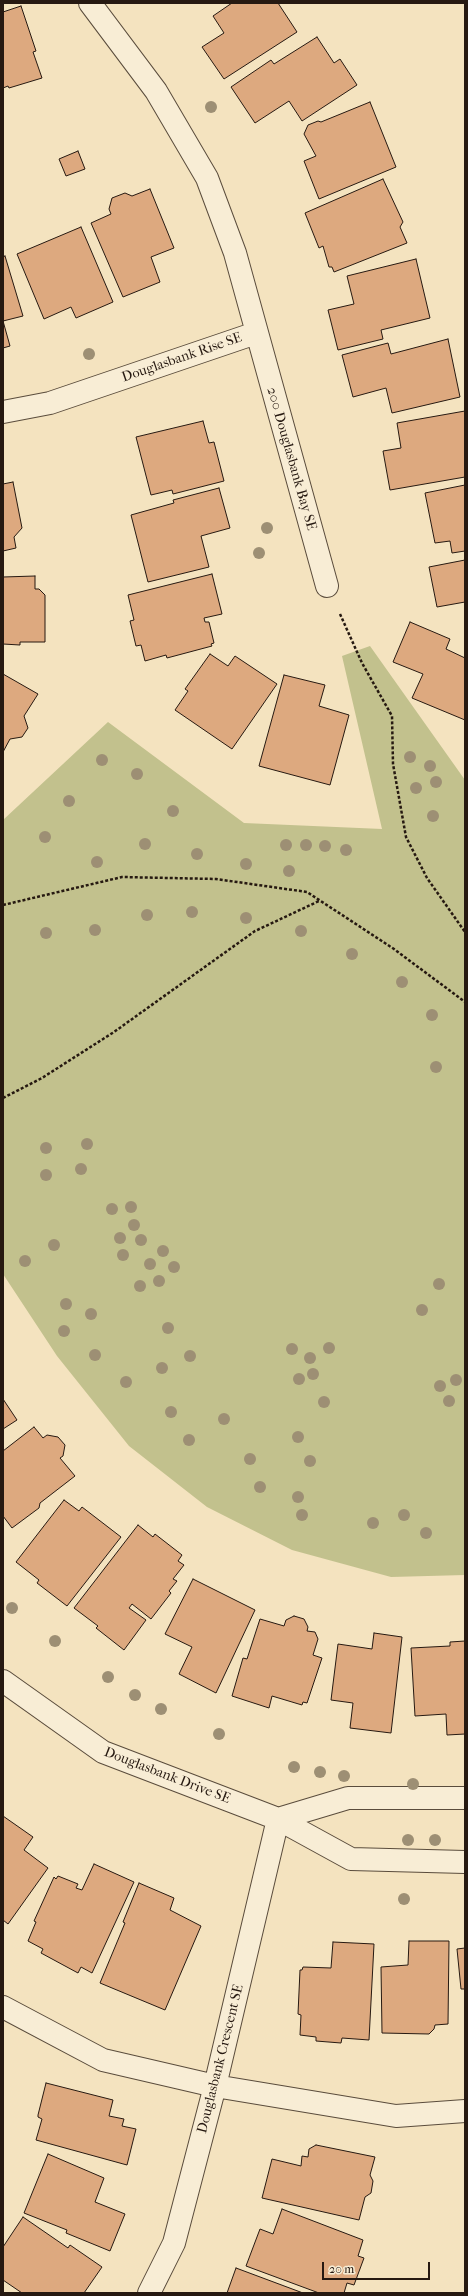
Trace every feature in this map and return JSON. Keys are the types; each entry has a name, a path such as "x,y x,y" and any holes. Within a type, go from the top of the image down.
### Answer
{"street":[{"name":"Douglasbank Rise SE","path":"3,412 50,403 256,333 235,253 207,178 156,91 90,3"},
{"name":"200 Douglasbank Bay SE","path":"256,333 326,586"},
{"name":"Douglasbank Drive SE","path":"3,1681 103,1752 278,1819 351,1859 465,1862"},
{"path":"278,1819 348,1798 465,1798"},
{"name":"Douglasbank Crescent SE","path":"149,2293 174,2242 215,2086 278,1819"},
{"path":"3,2007 103,2060 215,2086 396,2116 465,2111"}],"path":[{"path":"326,586 362,662 392,716 393,764 406,837 427,878 465,932"},
{"path":"3,905 122,878 216,879 307,892 394,949 465,1002"},
{"path":"3,1098 42,1078 114,1032 255,931 319,901"}],"shaded area":[{"path":"370,646 465,780 465,1575 391,1577 292,1550 207,1507 129,1446 57,1356 3,1274 3,820 108,722 244,823 382,829 342,656"}],"building":[{"path":"232,3 278,3 297,32 224,79 202,47 224,33 213,16"},
{"path":"21,6 36,51 33,52 42,78 9,88 8,86 3,88 3,12"},
{"path":"317,37 334,63 340,59 357,85 302,121 289,101 255,123 231,87 271,60 274,64"},
{"path":"370,102 396,167 319,199 304,161 316,156 304,134 308,125 318,121 321,122"},
{"path":"78,151 85,169 66,176 59,159"},
{"path":"383,179 403,222 400,227 407,243 334,272 332,267 329,267 323,246 319,248 305,213"},
{"path":"150,189 174,248 151,257 160,282 123,297 91,223 111,214 109,209 112,198 125,193 132,196"},
{"path":"81,227 113,302 76,318 71,307 44,319 17,254"},
{"path":"5,256 23,316 3,321 3,257"},
{"path":"416,259 430,318 381,330 383,339 338,350 328,310 354,304 347,276"},
{"path":"3,321 10,346 3,348"},
{"path":"448,339 460,397 392,413 386,388 353,397 342,355 388,343 391,354"},
{"path":"465,411 465,477 390,490 383,451 401,448 397,423"},
{"path":"203,421 209,443 214,442 224,481 173,494 172,490 151,495 136,437"},
{"path":"13,482 22,528 14,537 16,548 3,551 3,484"},
{"path":"465,485 465,551 452,553 450,541 435,543 425,493"},
{"path":"219,488 230,528 201,536 209,567 148,582 131,515 174,503 173,500"},
{"path":"465,560 465,602 437,607 429,567"},
{"path":"212,574 222,614 204,618 205,622 209,622 214,643 211,644 212,646 167,658 166,655 145,661 141,645 136,646 130,621 134,620 128,595"},
{"path":"35,576 35,589 39,589 45,595 45,642 20,642 20,645 3,644 3,577"},
{"path":"410,622 450,639 446,649 465,658 465,720 412,698 423,674 393,662"},
{"path":"210,654 228,666 235,656 277,684 232,749 175,710 188,691 185,689"},
{"path":"3,674 38,694 24,716 28,728 22,737 10,739 3,752"},
{"path":"284,675 325,685 319,706 349,715 330,785 259,766"},
{"path":"3,1399 17,1420 3,1429"},
{"path":"34,1427 43,1438 47,1435 58,1437 65,1445 63,1456 60,1458 75,1476 40,1503 39,1508 12,1528 3,1516 3,1451"},
{"path":"64,1500 79,1511 82,1507 121,1537 67,1606 37,1583 39,1580 16,1562"},
{"path":"138,1525 153,1537 155,1534 182,1555 178,1561 184,1565 173,1579 177,1581 169,1591 171,1593 151,1619 132,1604 129,1608 146,1620 124,1650 96,1628 98,1626 74,1608"},
{"path":"193,1579 255,1610 216,1693 179,1674 192,1647 165,1634"},
{"path":"294,1616 304,1619 308,1627 307,1631 315,1632 318,1639 313,1655 322,1658 307,1703 303,1702 302,1705 272,1696 269,1708 232,1696 243,1658 247,1659 260,1619 284,1626 286,1620"},
{"path":"374,1633 402,1637 391,1733 350,1728 353,1703 331,1700 338,1644 372,1649"},
{"path":"465,1641 465,1734 447,1735 446,1714 415,1716 411,1648 450,1646 450,1642"},
{"path":"3,1816 33,1837 24,1850 48,1868 8,1924 3,1920"},
{"path":"94,1864 134,1882 92,1973 81,1967 78,1973 41,1953 43,1949 28,1941 36,1922 34,1921 54,1877 56,1879 58,1876 78,1884 76,1888 82,1890"},
{"path":"139,1883 174,1898 170,1910 201,1926 165,2010 100,1983 125,1923 123,1922"},
{"path":"409,1941 449,1941 448,2024 435,2025 434,2029 429,2034 382,2033 381,1967 408,1965"},
{"path":"333,1942 374,1944 369,2040 342,2038 341,2043 316,2041 316,2037 300,2035 301,2015 298,2014 300,1970 302,1970 303,1967 331,1968"},
{"path":"465,1948 465,1989 461,1989 457,1949"},
{"path":"46,2083 113,2100 109,2116 124,2119 122,2126 136,2129 127,2165 36,2140 42,2119 38,2117 38,2115"},
{"path":"316,2145 375,2157 370,2175 373,2181 371,2193 365,2197 359,2220 262,2198 272,2159 301,2166 302,2156 308,2157 309,2149"},
{"path":"48,2154 104,2178 95,2202 125,2214 110,2251 66,2233 67,2230 24,2213"},
{"path":"282,2209 363,2240 358,2256 364,2258 354,2285 347,2283 344,2293 319,2293 246,2266 260,2229 273,2234"},
{"path":"23,2217 68,2248 70,2245 102,2267 84,2293 22,2293 3,2280 3,2247"},
{"path":"236,2268 303,2293 227,2293"}]}
